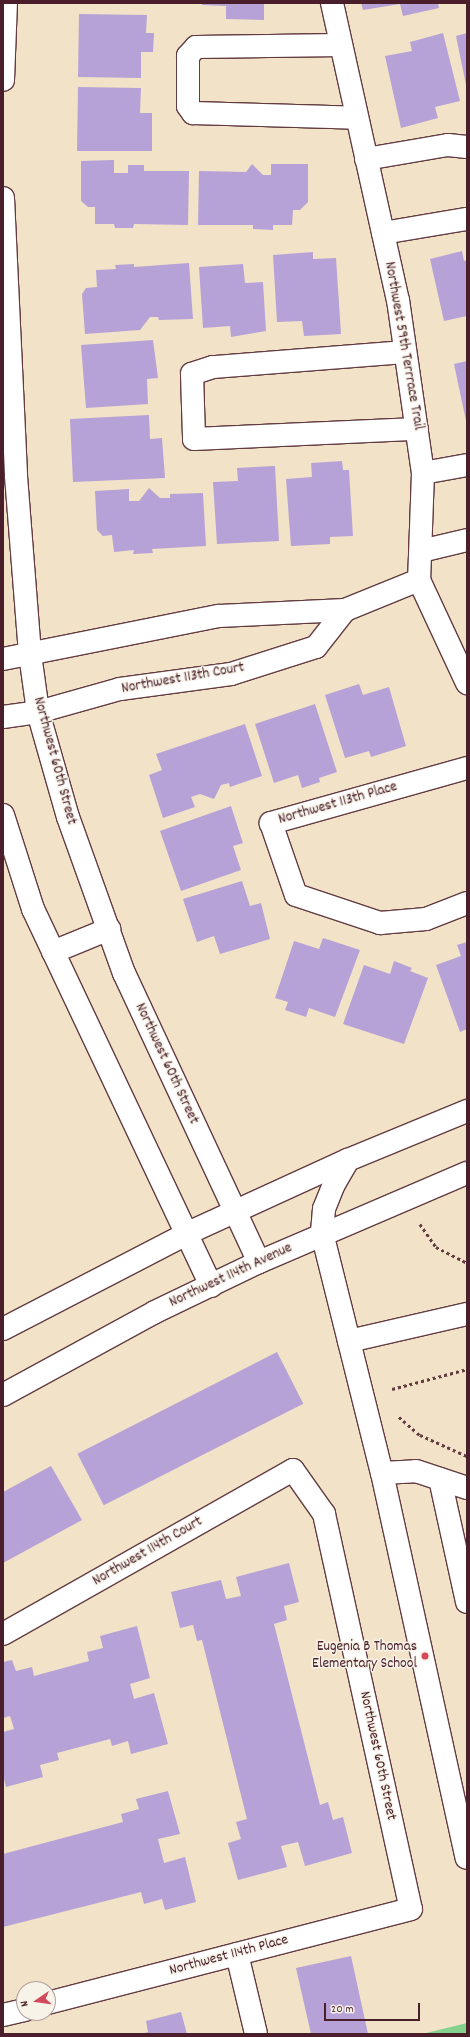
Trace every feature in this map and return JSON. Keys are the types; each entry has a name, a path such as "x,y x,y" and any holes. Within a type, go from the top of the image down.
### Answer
{"street":[{"path":"3,80 6,3"},
{"name":"Northwest 59th Terrrace Trail","path":"332,3 398,300 424,473 419,580 467,683"},
{"path":"341,44 196,47 188,56 188,106 193,113 357,118"},
{"path":"366,159 448,145 467,147"},
{"name":"Northwest 60th Street","path":"3,198 16,476 30,654 38,712 68,817 124,973 259,1262"},
{"path":"383,233 467,219"},
{"path":"405,352 213,368 192,374 194,439 417,429"},
{"path":"424,473 467,465"},
{"path":"421,551 467,540"},
{"name":"Northwest 113th Court","path":"3,659 219,616 345,610 419,580"},
{"name":"Northwest 113th Court","path":"3,717 38,712 120,689 230,674 316,647 345,610"},
{"name":"Northwest 113th Place","path":"467,768 271,823 296,895 380,923 426,919 467,903"},
{"path":"3,815 33,909 211,1286"},
{"path":"53,952 109,929"},
{"path":"3,1329 186,1234 234,1211 348,1160 467,1111"},
{"path":"348,1160 334,1184 324,1209 322,1233 382,1473 467,1858"},
{"name":"Northwest 114th Avenue","path":"3,1395 155,1312 259,1262 322,1233 467,1173"},
{"path":"349,1341 467,1314"},
{"name":"Northwest 60th Street","path":"293,1470 324,1514 410,1909"},
{"name":"Northwest 114th Court","path":"3,1634 293,1470"},
{"path":"382,1473 416,1471 467,1488"},
{"path":"440,1479 467,1602"},
{"name":"Northwest 114th Place","path":"56,2001 410,1909"},
{"path":"237,1954 256,2034"},
{"path":"3,2015 16,2012"}],"path":[{"path":"418,1221 436,1247 467,1263"},
{"path":"393,1394 391,1387 467,1369"},
{"path":"398,1412 399,1419 420,1435 467,1456"}],"green space":[{"path":"467,2023 467,2034 422,2034"}],"building":[{"path":"202,3 264,3 264,20 226,19 226,6 202,5"},
{"path":"361,3 438,3 439,8 403,16 400,4 363,10"},
{"path":"79,14 147,15 146,33 154,33 153,52 141,52 141,78 78,77"},
{"path":"443,33 460,101 435,107 438,118 401,128 385,56 412,51 410,42"},
{"path":"467,33 467,85 466,85 456,36"},
{"path":"78,87 141,88 140,113 152,113 152,151 77,151"},
{"path":"114,160 114,173 128,173 128,165 144,165 144,171 189,171 188,225 134,224 133,228 115,228 114,224 95,224 95,207 88,207 81,201 81,161"},
{"path":"252,164 263,175 271,175 271,164 308,164 308,202 300,210 293,210 292,225 273,225 273,230 253,229 253,225 198,225 199,171 246,172"},
{"path":"462,251 464,261 467,260 467,316 444,321 430,259"},
{"path":"313,252 313,259 336,258 341,334 304,336 302,321 277,322 273,255"},
{"path":"189,263 193,319 159,320 158,317 150,317 140,330 85,334 82,294 86,288 97,287 96,270 116,269 115,265 134,264 134,267"},
{"path":"243,264 245,283 263,282 266,331 231,337 230,326 203,328 199,267"},
{"path":"153,340 158,378 147,379 148,404 86,408 81,345"},
{"path":"467,361 467,421 466,421 454,364"},
{"path":"149,415 150,439 162,438 165,478 73,482 70,419"},
{"path":"342,461 343,470 349,470 353,536 330,537 330,544 291,546 286,479 312,477 311,463"},
{"path":"275,466 279,541 217,544 213,482 238,481 237,468"},
{"path":"149,488 160,498 170,498 170,494 203,493 206,546 152,549 153,553 133,554 134,550 114,552 112,535 103,536 97,530 95,491 129,489 129,501 139,501"},
{"path":"359,684 363,695 389,687 406,746 371,757 369,751 345,758 325,695"},
{"path":"315,704 337,772 319,778 320,782 302,788 298,775 274,783 255,724"},
{"path":"245,724 262,776 230,787 229,783 221,785 214,799 200,794 191,797 195,807 163,818 149,775 162,770 156,754"},
{"path":"231,806 243,843 233,846 241,870 181,891 160,831"},
{"path":"242,881 250,906 261,903 270,939 220,954 214,936 197,942 183,899"},
{"path":"323,938 360,950 335,1017 309,1008 306,1017 285,1010 288,1002 275,998 294,941 319,949"},
{"path":"467,942 467,1029 460,1032 436,965 461,956 457,945"},
{"path":"394,961 412,968 410,971 428,978 404,1044 343,1024 364,965 390,974"},
{"path":"277,1352 303,1404 104,1505 77,1454"},
{"path":"51,1466 82,1520 3,1563 3,1492"},
{"path":"289,1563 299,1602 284,1606 287,1620 274,1624 320,1805 328,1802 333,1820 343,1817 352,1853 305,1866 298,1842 281,1846 287,1867 238,1880 228,1843 241,1839 236,1822 247,1819 202,1640 197,1641 193,1625 180,1628 171,1592 221,1580 226,1599 241,1596 236,1577"},
{"path":"137,1626 150,1678 130,1684 134,1699 154,1693 168,1744 131,1754 128,1741 112,1746 110,1739 57,1753 59,1760 40,1765 43,1777 6,1787 3,1775 3,1732 14,1729 10,1716 3,1718 3,1662 12,1660 16,1671 32,1667 34,1676 89,1661 87,1652 103,1648 100,1636"},
{"path":"168,1791 180,1834 158,1839 164,1863 185,1857 196,1902 165,1910 162,1899 144,1904 141,1892 3,1927 3,1854 123,1822 121,1814 139,1809 136,1799"},
{"path":"351,1956 368,2034 311,2034 296,1968"},
{"path":"181,2012 187,2034 141,2034 148,2032 146,2021"}],"place":[{"name":"Eugenia B Thomas Elementary School","path":"425,1656"}]}
